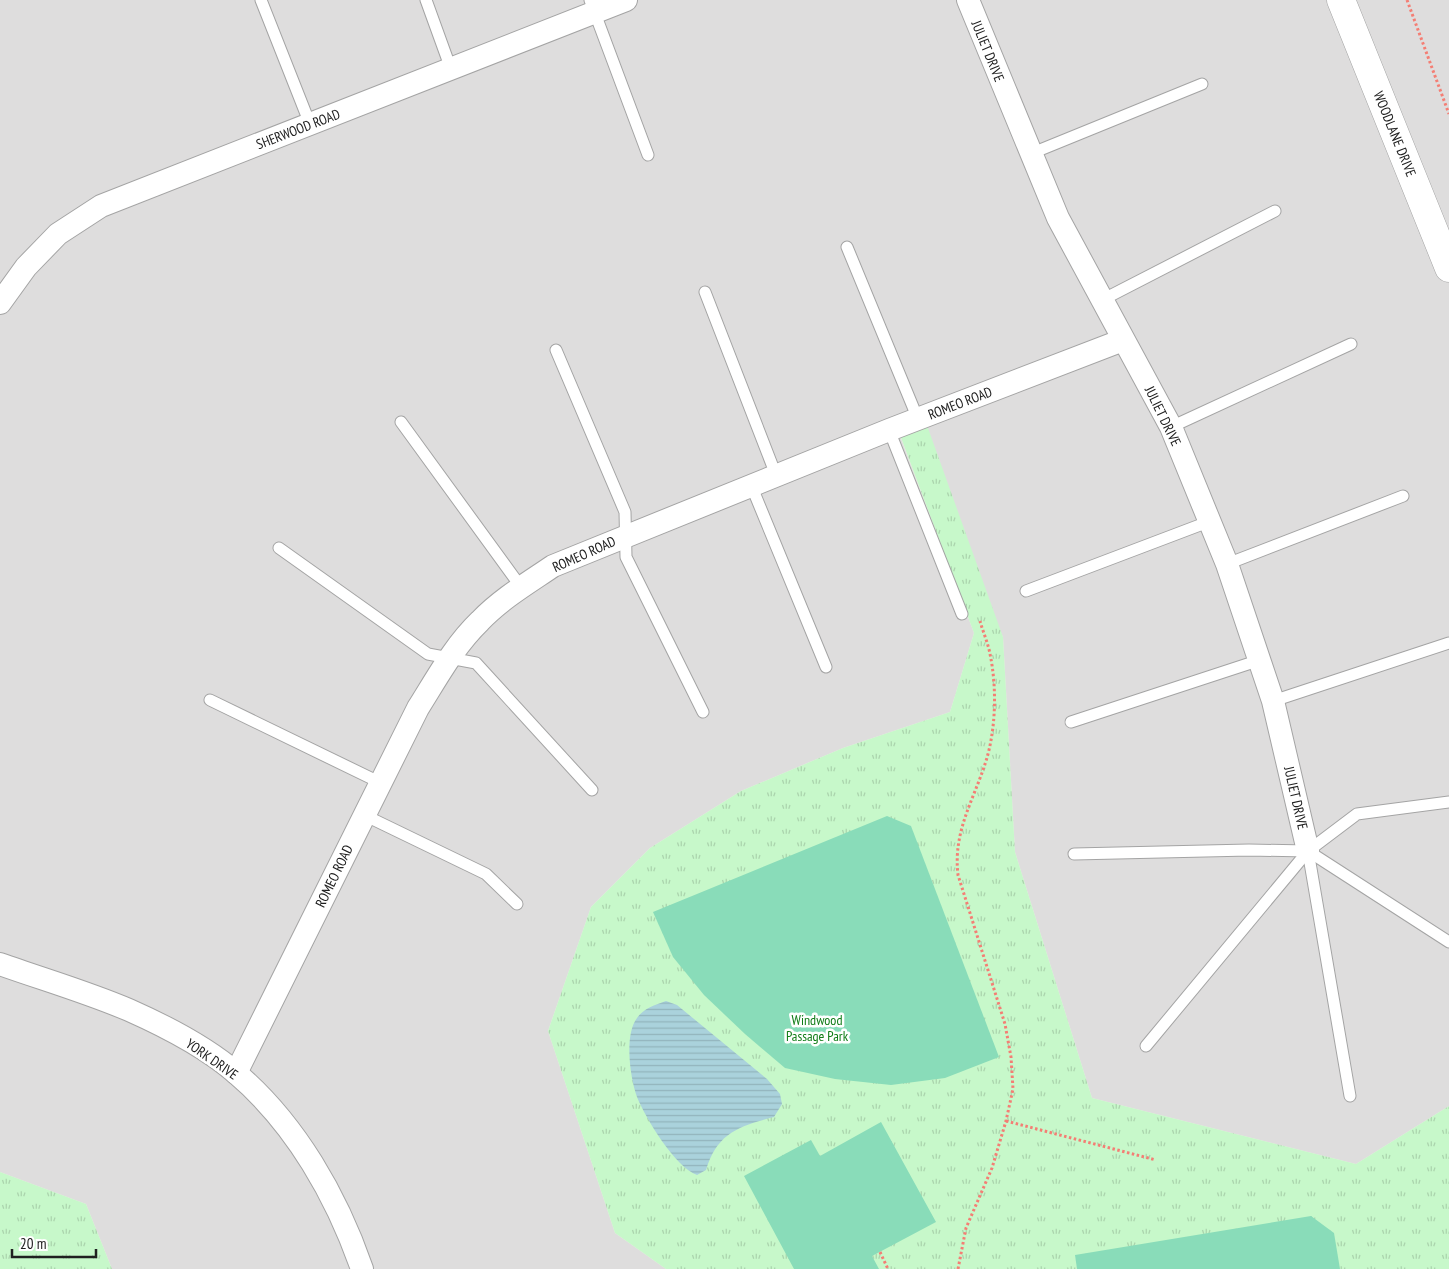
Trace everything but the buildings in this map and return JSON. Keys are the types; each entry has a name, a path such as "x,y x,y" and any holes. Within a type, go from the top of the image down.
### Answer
{"street":[{"name":"SHERWOOD ROAD","path":"0,304 26,267 58,234 101,206 452,69 592,6 626,0"},
{"name":"WOODLANE DRIVE","path":"1341,0 1449,268"},
{"name":"JULIET DRIVE","path":"973,2 1030,154 1058,218 1171,427 1208,522 1227,564 1273,701 1308,851"},
{"name":"ROMEO ROAD","path":"236,1073 418,708 448,660 480,621 522,587 553,566 889,430 1123,340"},
{"name":"YORK DRIVE","path":"0,964 128,1010 183,1038 236,1073 266,1104 300,1145 327,1186 350,1234 362,1269"}],"lane":[{"path":"260,0 310,124"},
{"path":"426,0 452,69"},
{"path":"592,6 648,155"},
{"path":"1030,154 1202,84"},
{"path":"1102,300 1275,211"},
{"path":"847,247 918,419"},
{"path":"705,292 776,475"},
{"path":"1171,427 1351,344"},
{"path":"556,350 625,512 626,557 703,712"},
{"path":"401,422 522,587"},
{"path":"889,430 962,614"},
{"path":"751,485 826,666"},
{"path":"1227,564 1402,496"},
{"path":"1026,591 1208,522"},
{"path":"279,548 428,654 448,660 476,663 592,790"},
{"path":"1273,701 1449,643"},
{"path":"1071,722 1260,660"},
{"path":"210,700 381,782"},
{"path":"1146,1046 1308,851 1357,814 1449,802"},
{"path":"364,815 486,874 517,904"},
{"path":"1074,854 1249,850 1308,851 1449,942"},
{"path":"1308,851 1350,1096"}],"path":[{"path":"1407,0 1449,114"},
{"path":"958,1269 966,1228 992,1168 1013,1089 1011,1057 1005,1024 958,875 956,855 960,831 986,760 992,726 994,688 990,653 978,616"},
{"path":"1006,1121 1156,1160"},
{"path":"880,1252 888,1269"}],"shaded area":[{"path":"0,0 1449,0 1449,1106 1356,1164 1092,1098 1015,852 1003,637 897,428 974,633 950,712 843,748 741,791 650,848 591,907 548,1031 615,1233 666,1269 112,1269 86,1204 0,1172"}],"green space":[{"name":"Windwood Passage Park","path":"924,417 1003,637 1015,852 1092,1098 1356,1164 1449,1106 1449,1269 666,1269 615,1233 548,1031 591,907 650,848 741,791 843,748 950,712 974,633 897,427"},
{"path":"887,816 911,826 999,1057 945,1078 891,1085 835,1079 785,1068 745,1034 704,995 673,957 653,912"},
{"path":"881,1122 936,1222 872,1256 879,1269 794,1269 744,1176 811,1140 820,1156"},
{"path":"0,1172 86,1204 112,1269 0,1269"},
{"path":"1311,1216 1334,1233 1340,1269 1077,1269 1075,1255"}],"water":[{"path":"666,1001 677,1005 767,1079 780,1094 782,1104 774,1117 740,1128 723,1139 716,1147 706,1170 697,1175 680,1163 654,1129 637,1097 630,1068 629,1045 633,1025 643,1012"}]}
